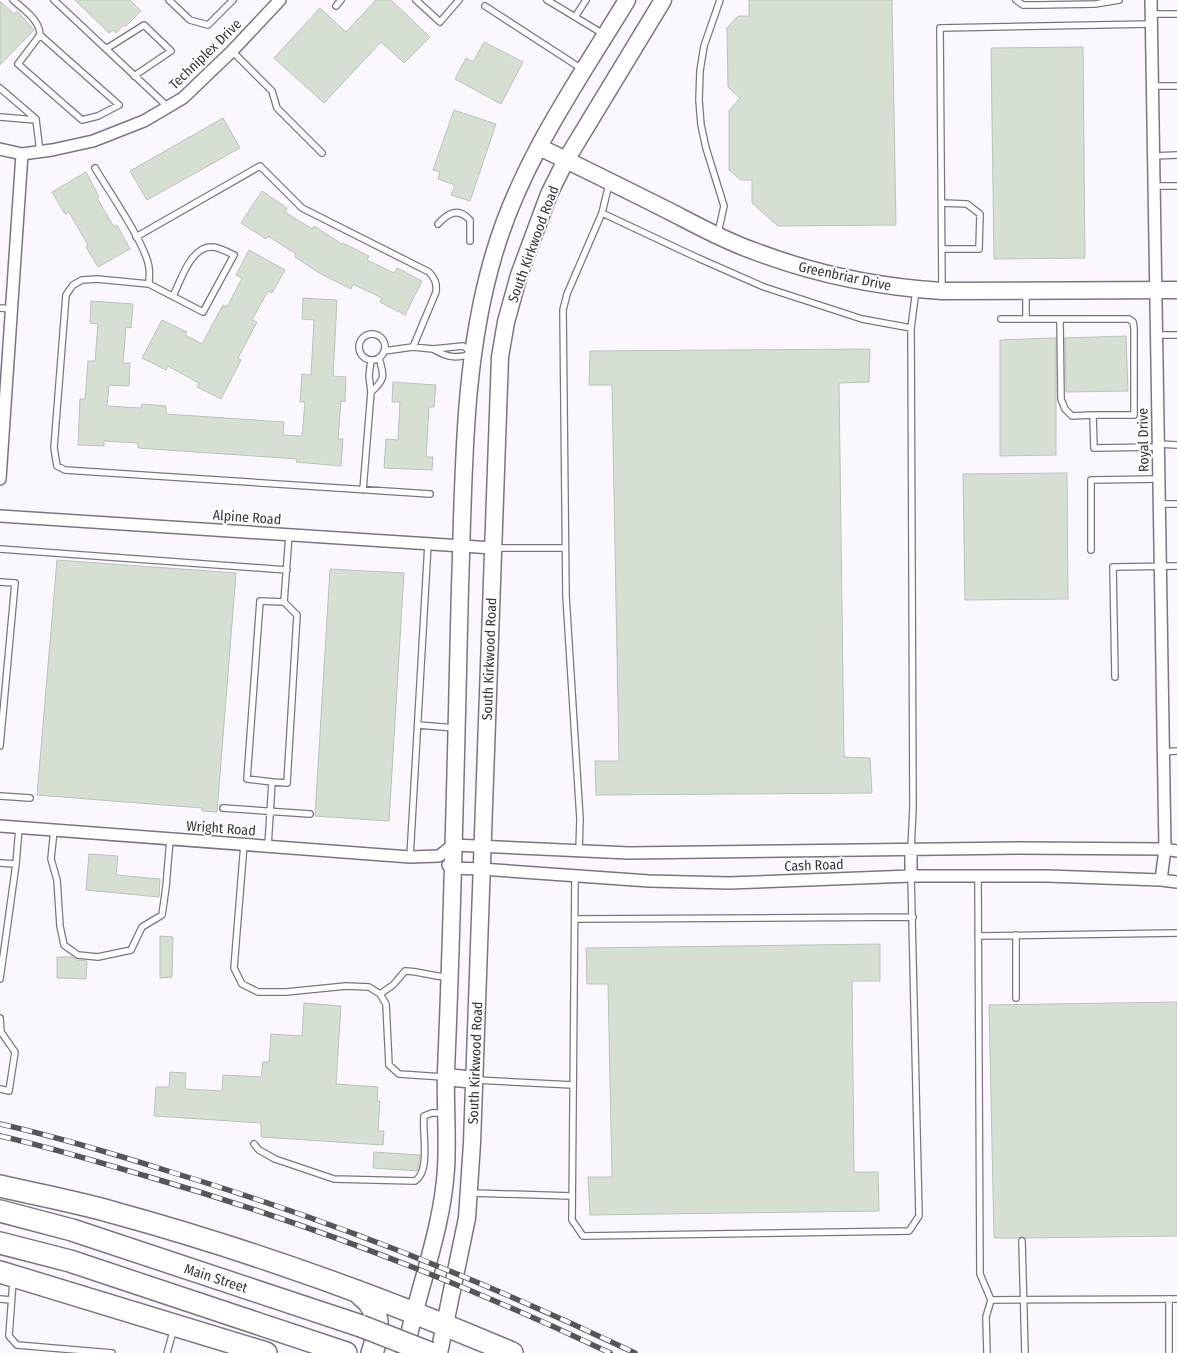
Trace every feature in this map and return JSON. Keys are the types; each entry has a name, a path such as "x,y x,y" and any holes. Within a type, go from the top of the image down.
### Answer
{"highway":[{"path":"0,1186 114,1213 245,1252 415,1312 512,1353"},
{"name":"Main Street","path":"0,1211 72,1230 361,1326 430,1353"},
{"path":"0,1243 70,1261 346,1353"},
{"path":"7,1274 262,1352"},
{"path":"356,1291 372,1306 376,1318 377,1339 372,1353"}],"main road":[{"name":"South Kirkwood Road","path":"405,1352 433,1248 442,1208 446,1173 448,1139 446,1077 462,546 468,402 478,323 495,251 517,192 539,147 627,0"},
{"name":"South Kirkwood Road","path":"439,1353 467,1218 469,1193 475,1080 500,357 506,322 519,275 549,194 566,160 663,0"},
{"name":"Greenbriar Drive","path":"539,147 752,251 787,263 871,283 916,290 942,291 1177,290"},
{"path":"474,353 500,357"},
{"path":"446,1077 475,1080"},
{"path":"447,1113 473,1114"},
{"path":"448,1139 472,1139"}],"street":[{"name":"Techniplex Drive","path":"0,149 22,154 40,152 93,141 144,121 184,98 280,0"},
{"name":"Royal Drive","path":"1151,0 1165,849 1161,880"},
{"path":"0,479 6,308 22,154"},
{"name":"Alpine Road","path":"0,516 492,548"},
{"name":"Wright Road","path":"0,826 410,857 439,856"},
{"path":"452,868 439,856 453,845 482,846"},
{"name":"Cash Road","path":"482,846 629,853 1049,848 1165,849 1177,851"},
{"path":"911,849 912,876"},
{"name":"Cash Road","path":"452,868 649,881 729,883 912,876 1161,880 1177,882"}],"lane":[{"path":"14,0 35,20 40,28 40,35 18,64 82,120 98,116 119,105 40,35"},
{"path":"54,0 168,107"},
{"path":"169,0 190,20 208,25 233,0"},
{"path":"336,6 341,0"},
{"path":"416,0 440,22 458,0"},
{"path":"547,0 605,36"},
{"path":"575,17 586,0"},
{"path":"717,235 724,206 706,148 701,125 699,100 700,71 704,46 720,0"},
{"path":"1016,0 1024,5 1095,4 1119,0"},
{"path":"486,6 584,70"},
{"path":"942,291 940,28 1152,19 1177,14"},
{"path":"106,49 144,25 170,51 134,76"},
{"path":"232,51 272,91 277,108 322,153"},
{"path":"1152,86 1177,86"},
{"path":"0,88 36,120 40,152"},
{"path":"0,117 36,120"},
{"path":"1153,156 1177,156"},
{"path":"136,237 260,166 302,208 429,272 435,278 436,292 413,347"},
{"path":"94,168 136,237 150,268 149,284"},
{"path":"579,851 580,819 566,596 563,310 567,294 602,213 609,182"},
{"path":"1154,186 1177,186"},
{"path":"942,203 967,204 980,214 979,249 942,249"},
{"path":"438,224 447,214 460,213 467,216 470,220 470,241"},
{"path":"602,213 764,287 862,318 911,328"},
{"path":"173,296 194,255 201,248 218,248 234,255 203,312 149,284 97,279 82,280 73,285 66,295 54,448 57,466 65,470 430,494"},
{"path":"911,849 913,808 911,328 916,290"},
{"path":"1026,290 1026,319"},
{"path":"1002,319 1060,319 1129,319 1133,322 1134,328 1134,415 1072,416 1065,409 1061,400 1060,319"},
{"path":"372,335 379,337 384,343 384,350 379,358 371,360 363,357 360,353 359,345 364,337 372,335"},
{"path":"1156,335 1177,335"},
{"path":"384,350 413,347 433,349 463,346 474,353"},
{"path":"433,349 443,355 460,358 474,353"},
{"path":"371,392 380,384 384,375 379,358"},
{"path":"363,490 371,392 369,376 371,360"},
{"path":"1093,415 1094,448 1177,444"},
{"path":"1091,550 1091,480 1158,479"},
{"path":"1159,504 1177,504"},
{"path":"284,602 289,535"},
{"path":"410,857 428,544"},
{"path":"492,548 565,548"},
{"path":"0,549 287,570"},
{"path":"1115,677 1113,567 1177,566"},
{"path":"0,582 15,583 0,746"},
{"path":"260,601 284,602 297,615 287,783 247,779 260,601"},
{"path":"418,725 456,728"},
{"path":"1163,752 1177,751"},
{"path":"268,846 272,782"},
{"path":"0,796 30,798"},
{"path":"223,808 310,814"},
{"path":"0,979 16,864 19,827"},
{"path":"54,830 52,859 57,880 60,926 64,945 78,955 98,958 131,950 142,927 162,915 170,839"},
{"path":"244,844 234,968 242,984 258,992 286,992 346,986 369,987 380,994 386,1004 389,1065 399,1074 446,1077"},
{"path":"0,863 16,864"},
{"path":"575,876 572,1220 584,1236 909,1232 919,1216 912,876"},
{"path":"978,876 980,1274 991,1300 986,1317 987,1353"},
{"path":"575,919 912,917"},
{"path":"978,936 1177,933"},
{"path":"1016,935 1016,998"},
{"path":"380,994 393,985 405,971 418,971 438,977 450,977"},
{"path":"0,1018 1,1032 15,1052 9,1091 0,1089"},
{"path":"475,1080 573,1085"},
{"path":"254,1144 259,1150 275,1159 334,1179 414,1181 418,1179 424,1165 424,1116 432,1113 447,1113"},
{"path":"469,1193 572,1196"},
{"path":"1022,1241 1025,1353"},
{"path":"7,1274 11,1300 9,1336 17,1345 112,1353"},
{"path":"991,1300 1177,1298"},
{"path":"0,1299 11,1300"},
{"path":"1170,1299 1170,1353"},
{"path":"167,1353 175,1325"}],"building":[{"path":"75,0 130,0 141,11 125,27 123,25 116,33 113,30 109,33"},
{"path":"376,0 391,0 430,37 404,63 381,42 324,103 274,58 320,8 346,32"},
{"path":"749,0 892,0 896,225 778,226 752,203 752,180 741,180 729,170 729,111 740,98 728,87 727,28 738,16 749,16"},
{"path":"0,1 14,14 17,11 34,30 0,65"},
{"path":"484,42 523,62 501,104 455,79 466,58 473,62"},
{"path":"1083,47 1085,258 994,259 991,48"},
{"path":"454,110 496,124 470,201 451,195 455,185 438,179 440,172 433,170"},
{"path":"223,118 240,148 147,200 130,171"},
{"path":"86,172 99,197 97,198 114,227 117,225 130,249 98,267 69,212 65,214 52,192"},
{"path":"262,191 287,208 285,212 312,229 314,226 342,244 369,256 367,260 394,273 397,268 422,281 405,315 380,302 382,298 353,284 351,289 319,273 295,257 296,254 268,236 266,239 241,223"},
{"path":"249,250 285,270 272,293 268,291 252,320 257,322 238,358 241,360 221,399 197,387 199,383 168,366 166,370 142,358 162,320 187,332 185,335 202,344 223,305 227,307 242,278 236,275"},
{"path":"303,298 337,300 333,376 346,377 345,402 341,401 338,439 343,439 341,466 296,462 297,459 138,448 138,443 104,441 104,446 78,445 80,399 85,399 88,361 95,361 98,324 90,323 91,301 133,304 131,328 126,327 123,363 130,363 129,386 109,385 107,406 141,408 142,404 166,406 166,414 284,422 283,435 302,436 305,402 300,402 302,374 311,375 314,320 302,319"},
{"path":"1126,336 1128,391 1066,392 1065,338"},
{"path":"1056,338 1056,455 1000,456 1000,340"},
{"path":"870,349 869,382 839,383 844,757 870,758 872,793 596,795 595,761 619,761 612,385 589,385 590,351"},
{"path":"393,382 436,385 434,407 429,407 426,457 433,457 432,470 384,468 386,439 398,440 400,402 392,402"},
{"path":"1067,473 1068,599 965,600 963,474"},
{"path":"57,560 236,573 217,812 202,811 202,808 37,795"},
{"path":"330,569 404,573 389,821 315,816"},
{"path":"89,854 118,856 116,875 160,879 159,897 86,890"},
{"path":"160,936 173,937 172,977 160,978"},
{"path":"880,944 880,981 852,981 854,1172 878,1172 879,1211 590,1215 588,1177 612,1177 608,984 587,984 586,948"},
{"path":"57,957 72,957 77,960 87,961 86,979 57,978"},
{"path":"1177,1002 1177,1236 1025,1238 1022,1236 1018,1238 994,1238 989,1005"},
{"path":"304,1003 341,1006 336,1084 378,1087 377,1101 380,1101 378,1131 384,1131 383,1145 261,1137 261,1123 154,1116 156,1087 169,1087 170,1072 186,1073 185,1089 222,1091 223,1075 261,1077 263,1062 269,1062 271,1034 302,1036"},
{"path":"374,1152 420,1155 417,1171 373,1168"}],"railway":[{"path":"0,1124 65,1140 128,1159 289,1210 348,1231 521,1301 635,1353"},
{"path":"0,1136 73,1155 205,1194 323,1233 440,1278 610,1353"}]}
